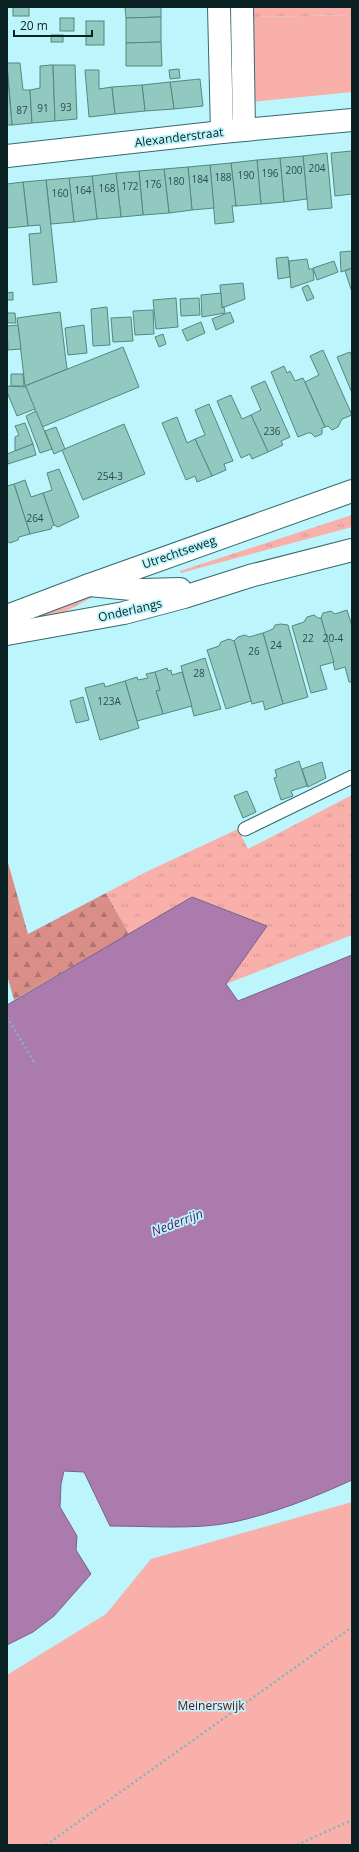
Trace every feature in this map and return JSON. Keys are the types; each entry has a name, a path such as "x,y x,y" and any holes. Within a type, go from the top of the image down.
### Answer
{"street":[{"path":"219,7 222,132"},
{"path":"242,7 244,130"},
{"name":"Alexanderstraat","path":"7,156 222,132 352,120"},
{"name":"Utrechtseweg","path":"7,616 89,585 352,491"},
{"name":"Onderlangs","path":"7,634 124,613 184,597 250,576 352,550"},
{"name":"Onderlangs","path":"89,585 142,590 175,589 250,576"}],"lane":[{"path":"245,829 352,777"}],"path":[{"path":"7,1017 34,1062"},
{"path":"46,1845 352,1627"},
{"path":"297,1845 352,1820"}],"green space":[{"path":"250,7 352,7 352,15 250,17"},
{"path":"352,15 352,92 251,102 250,17"},
{"path":"352,515 352,527 181,573 180,571"},
{"path":"93,595 93,597 51,619 11,622"},
{"path":"352,795 352,935 226,984 267,926 192,897 129,934 106,893 146,872 238,829 248,849"},
{"path":"7,859 28,934 106,893 129,934 14,1000 7,975"},
{"name":"Meinerswijk","path":"352,1502 352,1845 7,1845 7,1675 106,1614 151,1559"}],"water":[{"name":"Nederrijn","path":"192,897 267,926 226,984 238,1001 352,955 352,1480 294,1504 265,1514 234,1522 188,1527 110,1526 84,1472 64,1471 61,1484 60,1507 77,1536 76,1550 91,1574 54,1616 33,1632 7,1645 7,1005"}],"building":[{"path":"13,7 29,7 29,16 13,16"},
{"path":"125,7 161,7 161,17 126,18"},
{"path":"161,17 161,42 126,43 126,18"},
{"path":"60,18 74,18 74,31 60,31"},
{"path":"86,21 104,21 104,45 86,45"},
{"path":"51,35 63,35 63,42 51,42"},
{"path":"161,42 162,66 126,66 126,43"},
{"path":"7,63 20,63 23,90 30,90 32,123 12,125"},
{"path":"53,65 55,121 32,123 30,90 40,88 40,66"},
{"path":"53,65 75,65 77,119 55,121"},
{"path":"7,69 12,125 7,125"},
{"path":"179,69 180,78 170,79 169,70"},
{"path":"85,70 99,70 99,89 112,87 115,114 89,117"},
{"path":"200,79 203,106 174,109 170,82"},
{"path":"170,82 174,109 145,111 142,85"},
{"path":"142,85 145,111 115,114 112,87"},
{"path":"352,151 352,194 335,196 331,153"},
{"path":"327,153 332,208 308,210 303,156"},
{"path":"303,156 307,199 284,202 280,158"},
{"path":"280,158 284,202 261,204 257,160"},
{"path":"257,160 261,204 236,206 231,163"},
{"path":"231,163 236,206 232,206 234,222 215,224 210,165"},
{"path":"210,165 214,208 192,210 188,167"},
{"path":"188,167 192,210 169,213 164,169"},
{"path":"164,169 169,213 143,215 139,171"},
{"path":"139,171 143,215 121,217 116,173"},
{"path":"116,173 121,217 97,219 92,176"},
{"path":"92,176 97,219 74,222 69,178"},
{"path":"69,178 74,222 51,224 46,180"},
{"path":"46,180 57,282 33,285 29,234 41,233 40,225 28,226 23,182"},
{"path":"23,182 28,226 7,228 7,184"},
{"path":"352,251 352,268 341,272 340,252"},
{"path":"288,257 290,277 278,279 276,258"},
{"path":"307,259 309,269 313,269 314,280 291,288 289,261"},
{"path":"334,261 338,272 317,280 313,268"},
{"path":"352,268 352,292 345,271"},
{"path":"243,283 245,299 222,308 220,285"},
{"path":"308,285 314,298 307,301 302,288"},
{"path":"13,292 13,300 7,300 7,293"},
{"path":"221,293 222,308 224,307 225,313 202,317 201,295"},
{"path":"176,298 178,327 156,329 153,300"},
{"path":"199,298 200,315 181,316 180,299"},
{"path":"107,307 110,345 93,346 91,309"},
{"path":"153,310 154,334 135,335 133,311"},
{"path":"60,312 67,369 25,386 17,318"},
{"path":"230,312 234,322 216,330 212,319"},
{"path":"7,313 15,313 16,323 7,323"},
{"path":"131,317 133,341 113,342 111,318"},
{"path":"201,322 205,333 187,341 182,330"},
{"path":"18,325 21,349 8,350 7,326"},
{"path":"84,325 87,353 68,355 65,328"},
{"path":"163,334 166,344 159,347 155,337"},
{"path":"123,347 139,387 42,427 25,386"},
{"path":"323,350 352,415 342,419 338,427 332,430 328,426 325,427 305,382 319,375 310,356"},
{"path":"350,352 352,357 352,393 337,357"},
{"path":"284,366 287,373 290,371 295,381 303,378 325,427 322,428 322,434 315,437 311,433 308,433 298,437 271,372"},
{"path":"11,374 23,374 24,386 11,386"},
{"path":"265,381 290,437 281,441 283,445 268,452 251,415 261,410 251,387"},
{"path":"7,386 26,387 35,409 17,416 7,392"},
{"path":"231,395 242,419 251,415 268,452 252,459 250,454 241,458 217,401"},
{"path":"209,404 233,461 224,464 226,470 212,476 195,439 205,435 195,410"},
{"path":"36,411 52,449 40,453 26,416"},
{"path":"177,417 187,443 195,439 212,476 197,482 195,476 186,480 162,423"},
{"path":"25,423 33,444 15,451 15,437 19,435 15,426"},
{"path":"124,424 145,474 83,500 62,450"},
{"path":"56,427 65,449 54,454 45,431"},
{"path":"33,444 36,455 8,464 7,454"},
{"path":"59,469 79,517 58,527 54,525 43,493 52,490 47,473"},
{"path":"25,480 31,497 43,493 54,525 51,529 30,534 14,484"},
{"path":"14,484 30,534 19,537 18,540 10,543 7,541 7,486"},
{"path":"347,610 352,626 352,682 349,682 345,667 335,670 321,618 323,613 331,611 335,614"},
{"path":"314,615 321,618 334,662 320,666 327,689 311,693 292,626 304,622 307,617"},
{"path":"275,625 288,625 308,697 283,704 263,633 273,629"},
{"path":"263,633 283,704 265,710 263,701 252,704 234,641 238,637 245,635 249,637"},
{"path":"229,639 234,641 251,701 226,709 207,650 219,646 221,642"},
{"path":"205,658 221,709 194,716 181,666"},
{"path":"167,668 168,671 171,670 172,675 182,672 192,706 163,714 156,691 160,690 155,672"},
{"path":"155,672 160,690 156,691 163,714 137,721 125,681 137,677 138,680 148,678 146,674"},
{"path":"125,681 139,728 100,740 85,688 104,683 105,687"},
{"path":"83,697 89,720 76,723 70,701"},
{"path":"299,761 307,786 291,791 293,796 281,800 274,778 277,777 275,770"},
{"path":"322,762 326,778 308,787 302,769"},
{"path":"247,791 256,812 243,818 234,796"}]}
